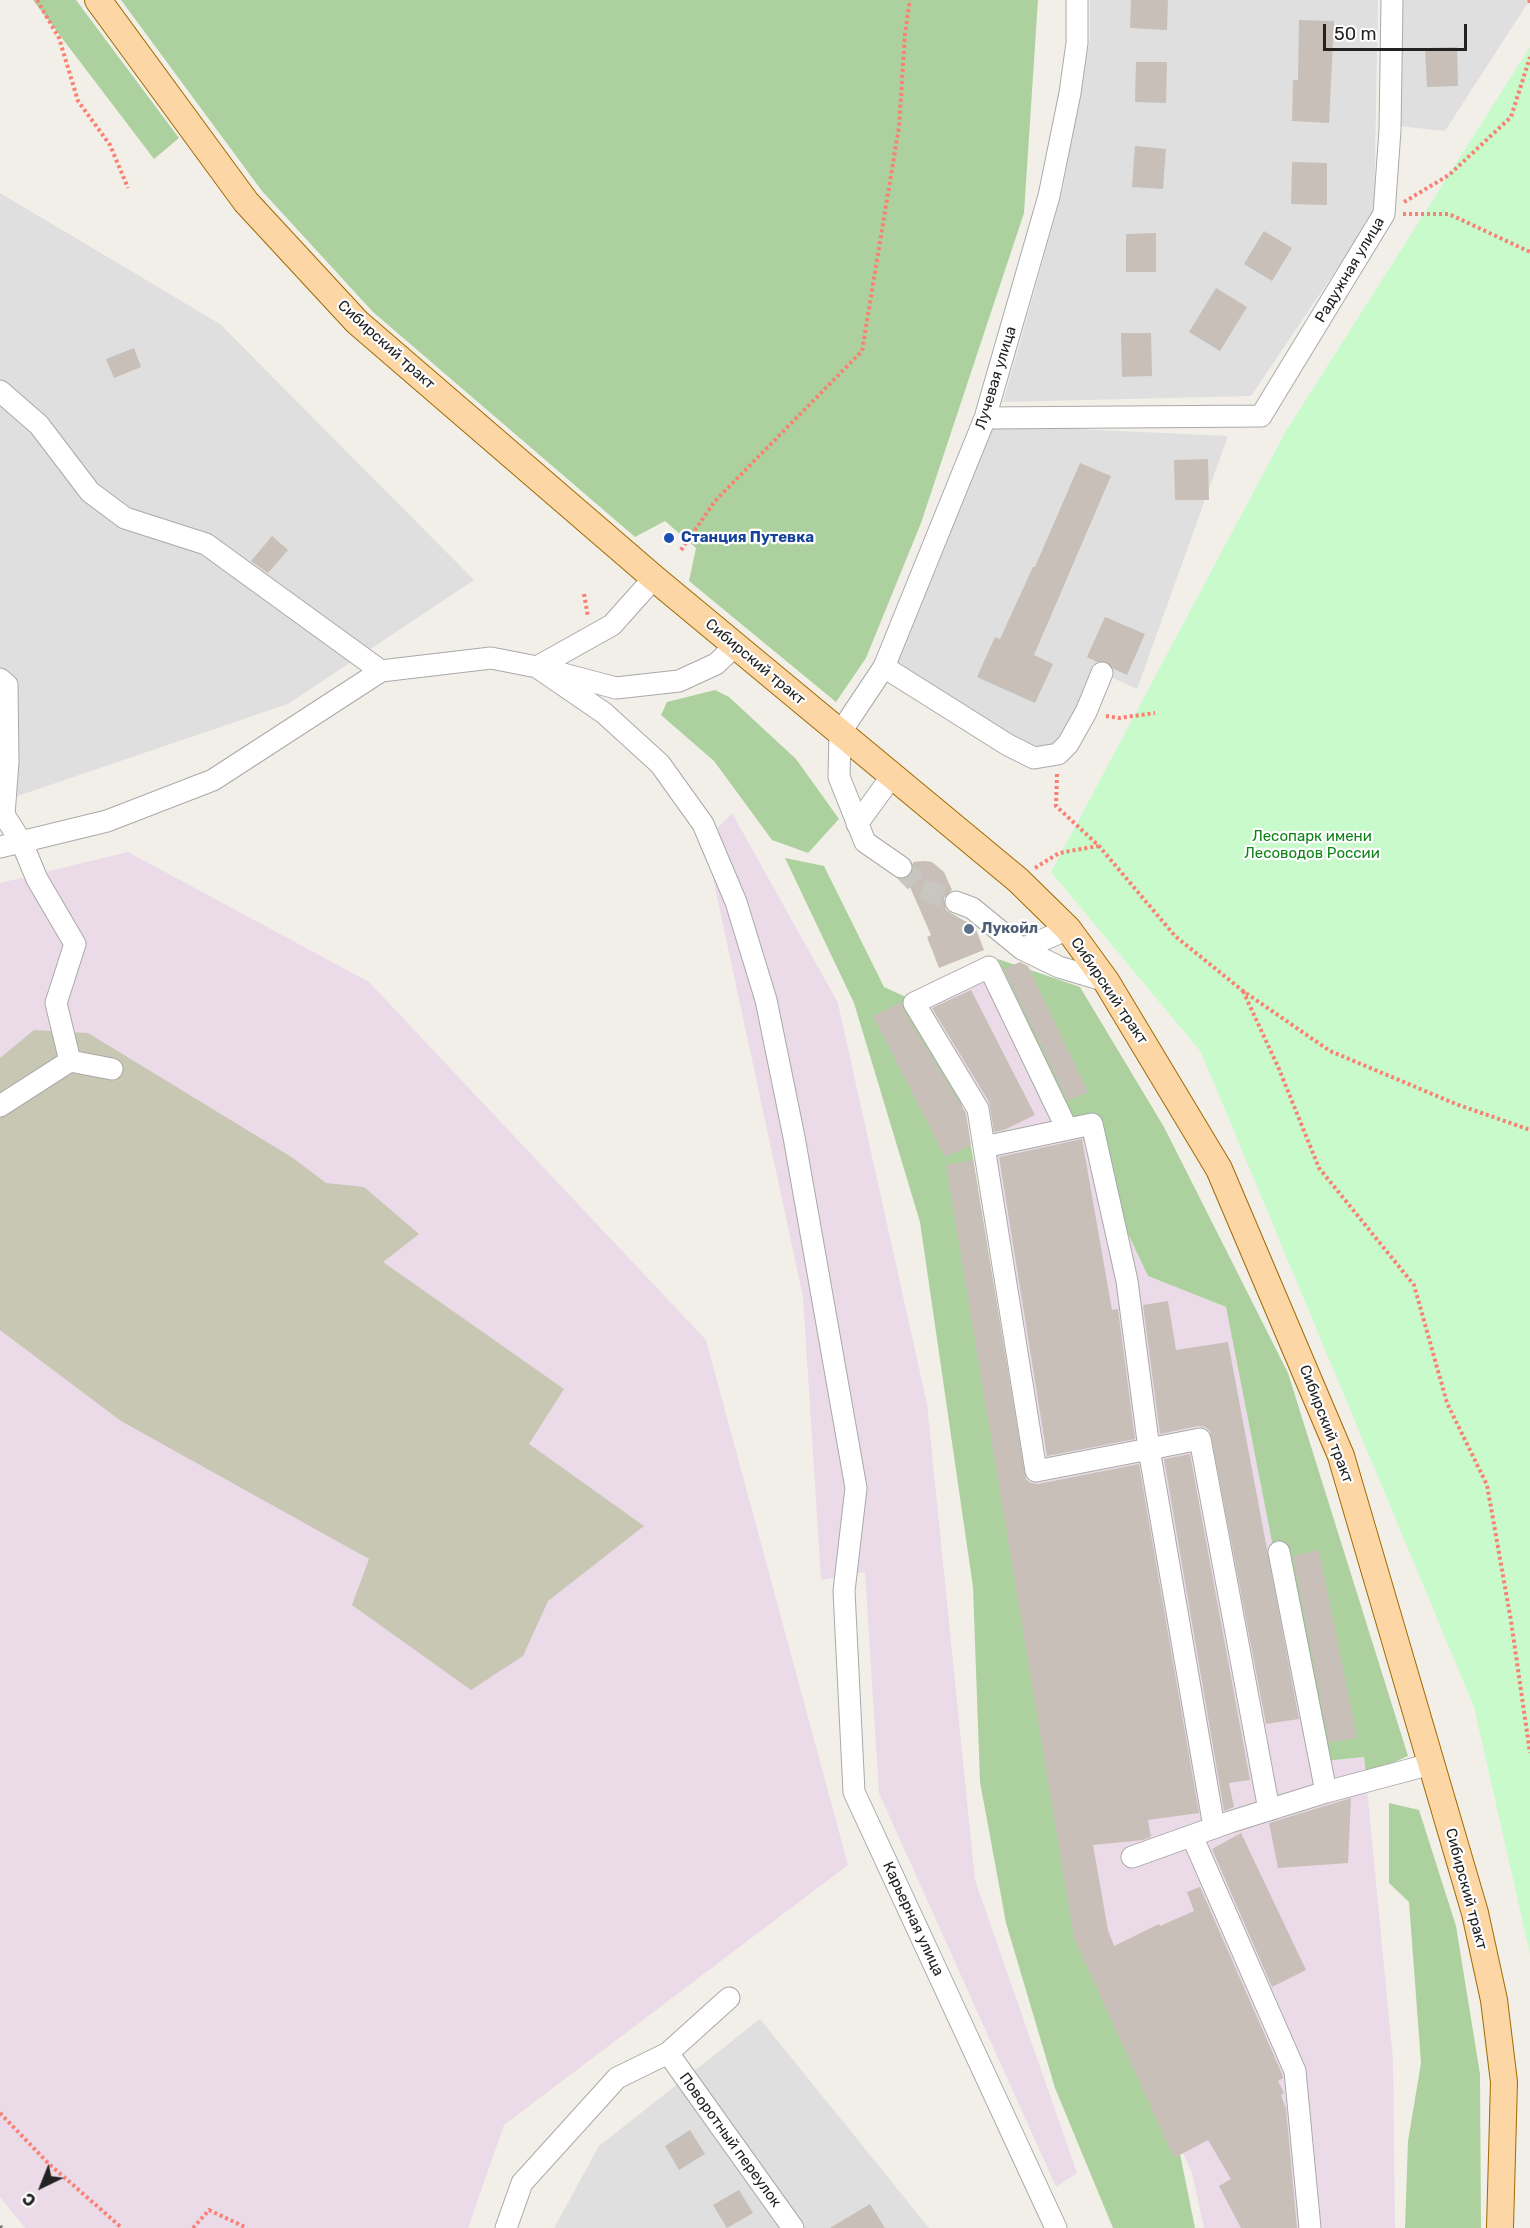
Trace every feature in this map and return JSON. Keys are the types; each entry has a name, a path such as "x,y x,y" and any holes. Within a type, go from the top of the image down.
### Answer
{"main road":[{"name":"Сибирский тракт","path":"98,0 246,202 357,322 654,578 1018,879 1068,929 1106,981 1219,1169 1341,1456 1475,1913 1494,2000 1504,2082 1500,2228"}],"street":[{"name":"Лучевая улица","path":"840,733 884,667 985,418 1049,196 1070,93 1077,43 1077,0"},
{"name":"Радужная улица","path":"985,418 1261,416 1384,214 1390,130 1392,0"},
{"path":"0,391 39,425 90,492 125,518 206,544 381,671"},
{"path":"537,667 612,624 654,578"},
{"path":"0,847 107,821 213,780 381,671 491,658 537,667 616,688 679,681 716,664 735,646"},
{"name":"Карьерная улица","path":"537,667 604,713 660,764 703,824 736,902 766,1000 794,1137 856,1488 844,1591 854,1792 1056,2228"},
{"path":"884,667 1008,745 1034,758 1058,754 1068,744 1086,712 1102,673"},
{"path":"0,679 7,685 8,762 4,815 22,843 37,879 75,944 56,1004 70,1061"},
{"path":"840,733 838,777 865,842 901,867"},
{"path":"858,824 892,776"},
{"path":"956,902 972,908 1022,949 1059,967 1106,981"},
{"path":"1022,949 1068,929"},
{"path":"1066,1129 989,967 914,1003 978,1109 1036,1471 1200,1439 1269,1810"},
{"path":"0,1106 70,1061 112,1069"},
{"path":"984,1147 1092,1124 1127,1281 1149,1449 1214,1827"},
{"path":"1280,1552 1326,1792"},
{"path":"1132,1857 1214,1827 1326,1792 1431,1764"},
{"path":"1192,1836 1294,2071 1310,2228"},
{"path":"506,2228 522,2183 617,2078 668,2053 729,1998"},
{"name":"Поворотный переулок","path":"668,2053 793,2228"}],"path":[{"path":"37,0 58,38 78,101 110,145 128,188"},
{"path":"681,550 715,501 862,351 899,127 905,33 910,0"},
{"path":"1529,0 1530,4"},
{"path":"1384,214 1449,175 1511,117 1530,57"},
{"path":"1384,214 1449,214 1530,252"},
{"path":"1086,712 1119,718 1155,713"},
{"path":"1058,754 1056,806 1099,846 1175,936 1243,991 1330,1051 1456,1104 1530,1130"},
{"path":"1018,879 1059,853 1099,846"},
{"path":"1243,991 1279,1069 1319,1168 1414,1285 1447,1403 1487,1485 1511,1621 1530,1753"},
{"path":"0,2113 48,2163 122,2228"},
{"path":"193,2228 209,2210 247,2228"}],"shaded area":[{"path":"1090,0 1378,0 1374,214 1251,396 1003,402 1062,193 1090,38"},
{"path":"1401,0 1526,0 1527,4 1445,131 1399,126"},
{"path":"0,193 220,324 474,580 288,704 0,802"},
{"path":"992,425 1228,436 1137,689 1102,673 1068,744 1034,758 895,665"},
{"path":"732,813 838,1003 927,1404 975,1880 1077,2173 1056,2187 879,1793 865,1572 821,1580 803,1297 705,841"},
{"path":"128,852 369,982 706,1340 848,1865 504,2125 468,2228 25,2228 0,2197 0,883"},
{"path":"998,959 1148,1276 1226,1307 1315,1762 1364,1757 1393,2060 1395,2228 1204,2228 1192,2173 1130,2035 1091,1910 978,1109 914,1003"},
{"path":"34,1030 88,1033 293,1158 326,1183 364,1187 419,1234 383,1262 564,1389 529,1444 644,1526 548,1601 523,1656 471,1690 352,1605 369,1559 121,1421 0,1330 0,1058"},
{"path":"760,2019 929,2228 554,2228 599,2146"}],"green space":[{"path":"33,0 76,0 179,138 154,159"},
{"path":"121,0 1038,0 1024,213 921,523 866,658 836,702 689,581 696,548 665,521 635,537 373,312 262,191"},
{"name":"Лесопарк имени Лесоводов России","path":"1530,47 1530,1954 1474,1707 1201,1052 1051,872 1286,431"},
{"path":"715,690 729,697 796,759 839,819 808,853 772,840 714,761 661,715 667,702"},
{"path":"785,858 824,866 884,987 906,997 960,1097 972,1152 1019,1441 1075,1872 1180,2154 1195,2228 1113,2228 1055,2088 1006,1923 980,1782 973,1587 920,1222 854,1003"},
{"path":"998,959 1080,987 1164,1127 1288,1373 1408,1756 1366,1775 1364,1757 1315,1762 1226,1307 1148,1276"},
{"path":"1389,1803 1419,1810 1456,1926 1480,2074 1481,2228 1405,2228 1408,2141 1421,2063 1409,1902 1389,1883"}],"building":[{"path":"1131,0 1168,0 1167,30 1130,28"},
{"path":"1299,20 1334,21 1329,123 1292,121 1293,80 1298,80"},
{"path":"1457,47 1458,86 1427,87 1425,48"},
{"path":"1136,62 1167,62 1166,103 1135,102"},
{"path":"1135,146 1166,149 1163,189 1132,187"},
{"path":"1292,162 1327,163 1327,205 1291,204"},
{"path":"1264,231 1292,248 1272,281 1244,264"},
{"path":"1156,233 1156,272 1126,272 1126,234"},
{"path":"1216,288 1247,307 1220,351 1189,332"},
{"path":"1121,333 1151,333 1152,376 1122,377"},
{"path":"134,348 141,367 114,378 106,359"},
{"path":"1208,459 1209,500 1175,500 1174,460"},
{"path":"1080,463 1111,476 1034,655 1053,664 1035,703 977,677 995,637 1000,639 1035,567"},
{"path":"272,536 288,550 268,573 251,561"},
{"path":"1105,617 1145,634 1127,675 1114,669 1107,662 1097,662 1087,657"},
{"path":"913,862 932,862 944,872 952,890 944,898 946,910 975,927 984,950 939,968 927,937 931,935 906,878 912,874"},
{"path":"1020,962 1028,966 1088,1092 1068,1101 1004,969"},
{"path":"971,990 1035,1115 1004,1130 994,1132 989,1102 932,1008"},
{"path":"902,1002 903,1010 966,1113 971,1145 945,1157 873,1016"},
{"path":"1082,1139 1112,1310 1118,1309 1135,1439 1047,1456 999,1157"},
{"path":"973,1160 1026,1479 1038,1484 1139,1464 1199,1813 1148,1820 1151,1837 1143,1840 1093,1845 1108,1930 1114,1946 1159,1924 1160,1926 1194,1911 1187,1892 1200,1887 1282,2074 1283,2078 1278,2081 1284,2093 1281,2095 1286,2109 1297,2228 1241,2228 1219,2186 1231,2179 1208,2140 1174,2158 1074,1938 946,1165"},
{"path":"1168,1301 1176,1350 1228,1342 1299,1719 1266,1724 1210,1431 1198,1426 1160,1434 1143,1305"},
{"path":"1190,1454 1250,1780 1229,1783 1234,1807 1224,1811 1164,1459"},
{"path":"1319,1550 1357,1738 1329,1743 1293,1556"},
{"path":"1351,1798 1348,1863 1278,1868 1269,1823"},
{"path":"1241,1833 1306,1970 1272,1987 1212,1849"},
{"path":"690,2130 705,2154 679,2170 665,2146"},
{"path":"739,2190 753,2213 727,2228 713,2205"},
{"path":"870,2204 885,2228 830,2228"}],"tunnel":[{"path":"901,867 922,889 956,902"}],"place":[{"name":"Станция Путевка","path":"669,538"},
{"name":"Лукойл","path":"969,929"}]}
